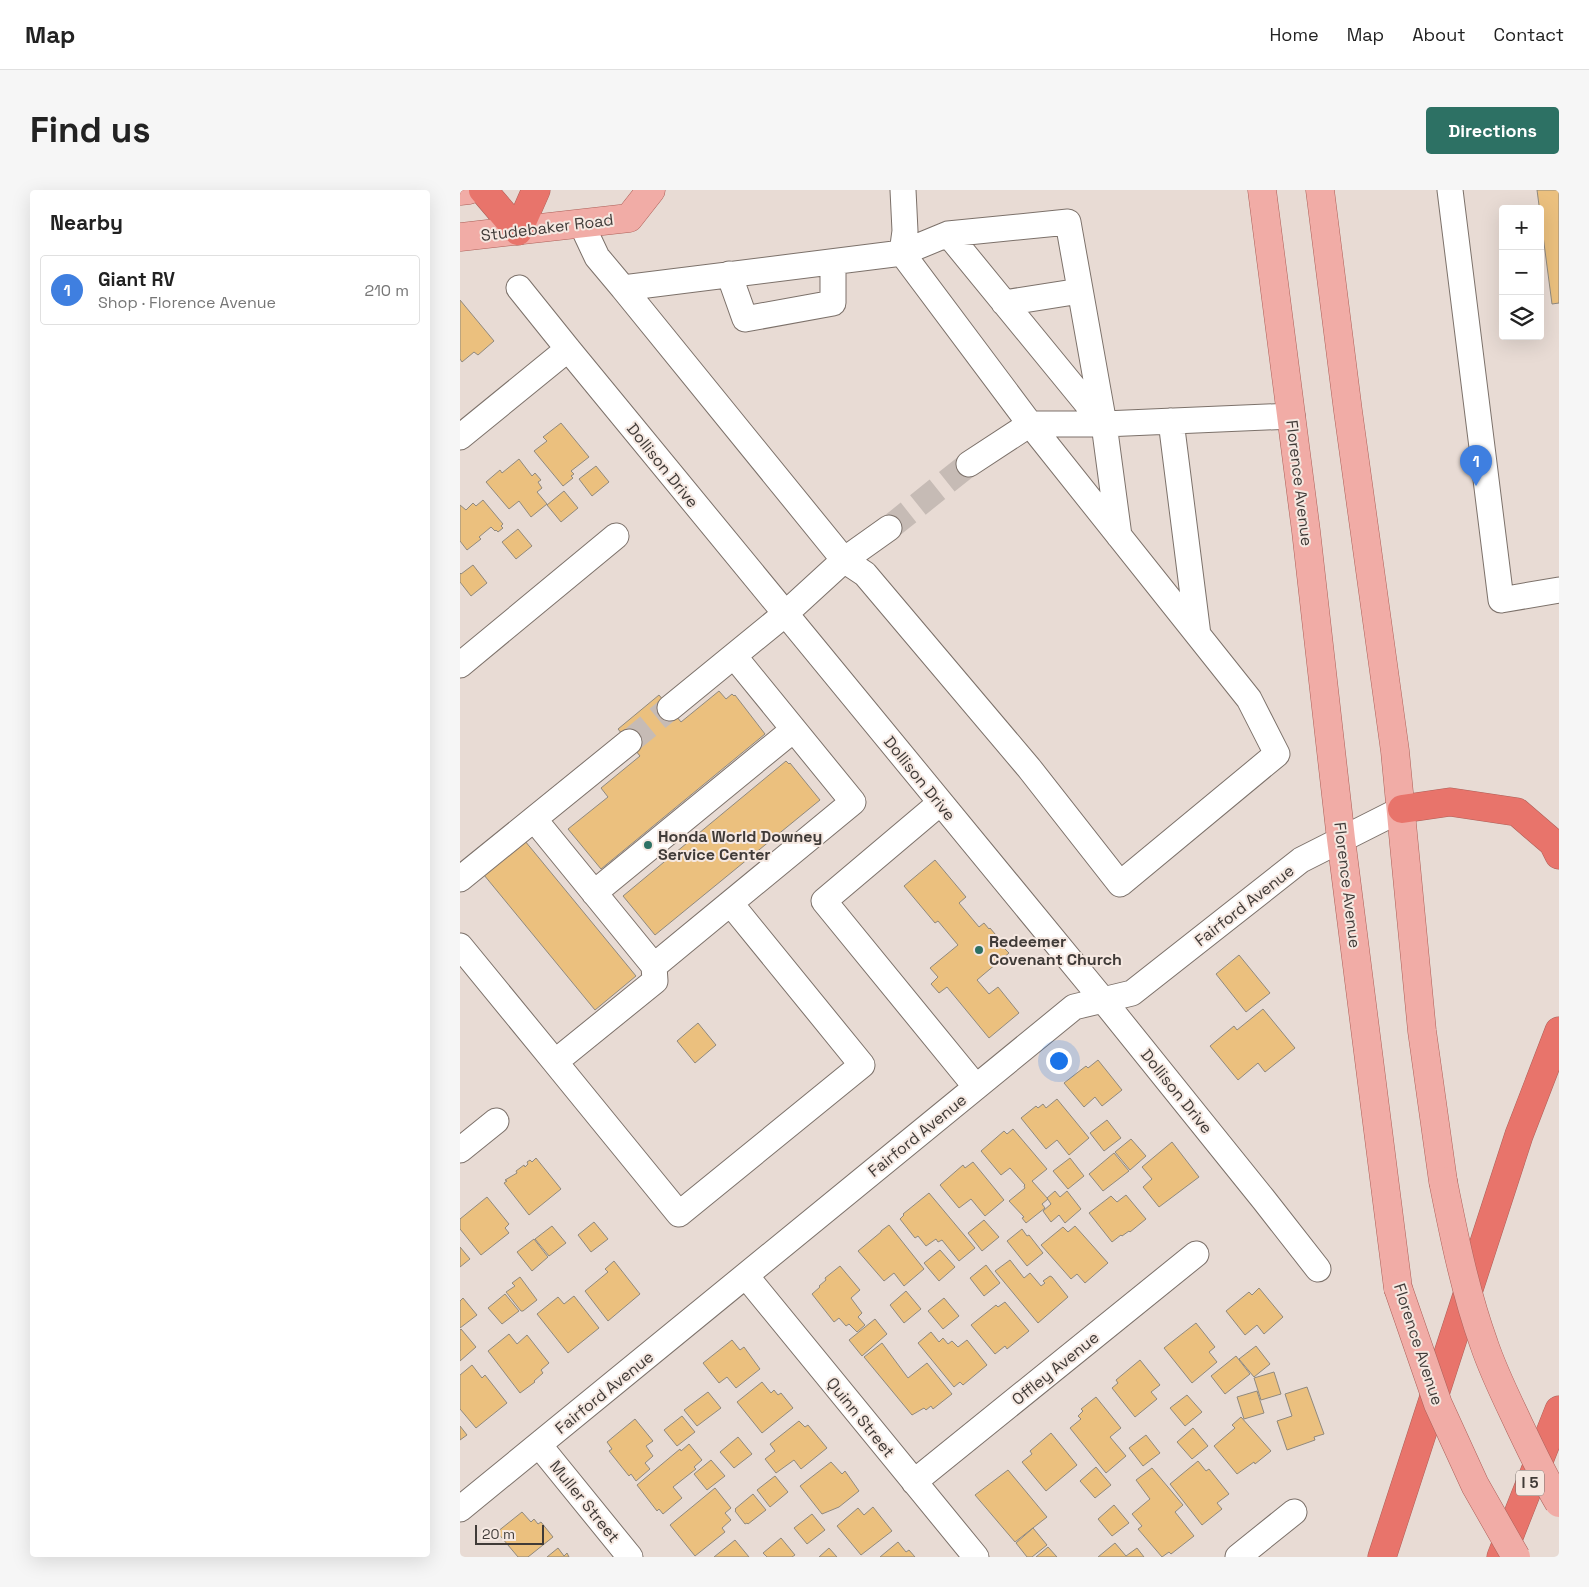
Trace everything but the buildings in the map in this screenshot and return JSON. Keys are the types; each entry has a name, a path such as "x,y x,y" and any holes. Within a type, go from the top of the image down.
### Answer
{"highway":[{"path":"483,190 518,230 536,190"},
{"path":"1402,808 1450,802 1517,812 1553,843 1559,855"},
{"path":"1382,1557 1519,1135 1559,1031"},
{"name":"I 5","path":"1501,1557 1559,1410"}],"main road":[{"path":"460,191 469,190"},
{"name":"Studebaker Road","path":"460,237 629,218 651,190"},
{"name":"Florence Avenue","path":"1262,190 1292,416 1341,839 1398,1288 1438,1404 1475,1485 1516,1557"},
{"path":"1320,190 1402,808 1422,1031 1443,1182 1455,1243 1484,1345 1542,1474 1559,1503"}],"street":[{"path":"581,223 597,257 844,560 865,574 1029,768 1120,884 1277,754 1249,699 1030,424 902,253 905,231 903,190"},
{"path":"1450,190 1501,600 1559,590"},
{"path":"624,288 902,253 948,234 1068,222 1104,424 1119,536"},
{"path":"948,234 1104,424"},
{"path":"729,274 745,318 834,303 833,262"},
{"name":"Dollison Drive","path":"520,288 568,349 1103,1000 1318,1269"},
{"path":"1004,303 1080,291"},
{"path":"460,437 568,349"},
{"path":"970,464 1030,424 1104,424 1292,416"},
{"path":"1171,421 1198,635"},
{"path":"670,708 785,614 844,560 889,528"},
{"path":"460,665 616,536"},
{"path":"654,966 853,802 734,656"},
{"path":"594,893 793,730"},
{"path":"460,879 629,742"},
{"path":"940,803 824,901 976,1087"},
{"name":"Fairford Avenue","path":"460,1510 1074,1007 1132,994 1301,860 1402,808"},
{"path":"534,819 654,966 655,981 555,1062"},
{"path":"460,946 679,1214 862,1065 730,904"},
{"path":"460,1150 496,1121"},
{"name":"Offley Avenue","path":"914,1482 1196,1254"},
{"name":"Quinn Street","path":"746,1276 976,1557"},
{"name":"Muller Street","path":"539,1445 630,1557"},
{"path":"1238,1557 1294,1512"}],"tunnel":[{"path":"889,528 969,464"},
{"path":"629,742 670,708"}],"place":[{"name":"Giant RV","path":"1476,486"},
{"name":"Honda World Downey Service Center","path":"648,845"},
{"name":"Redeemer Covenant Church","path":"979,950"}]}
